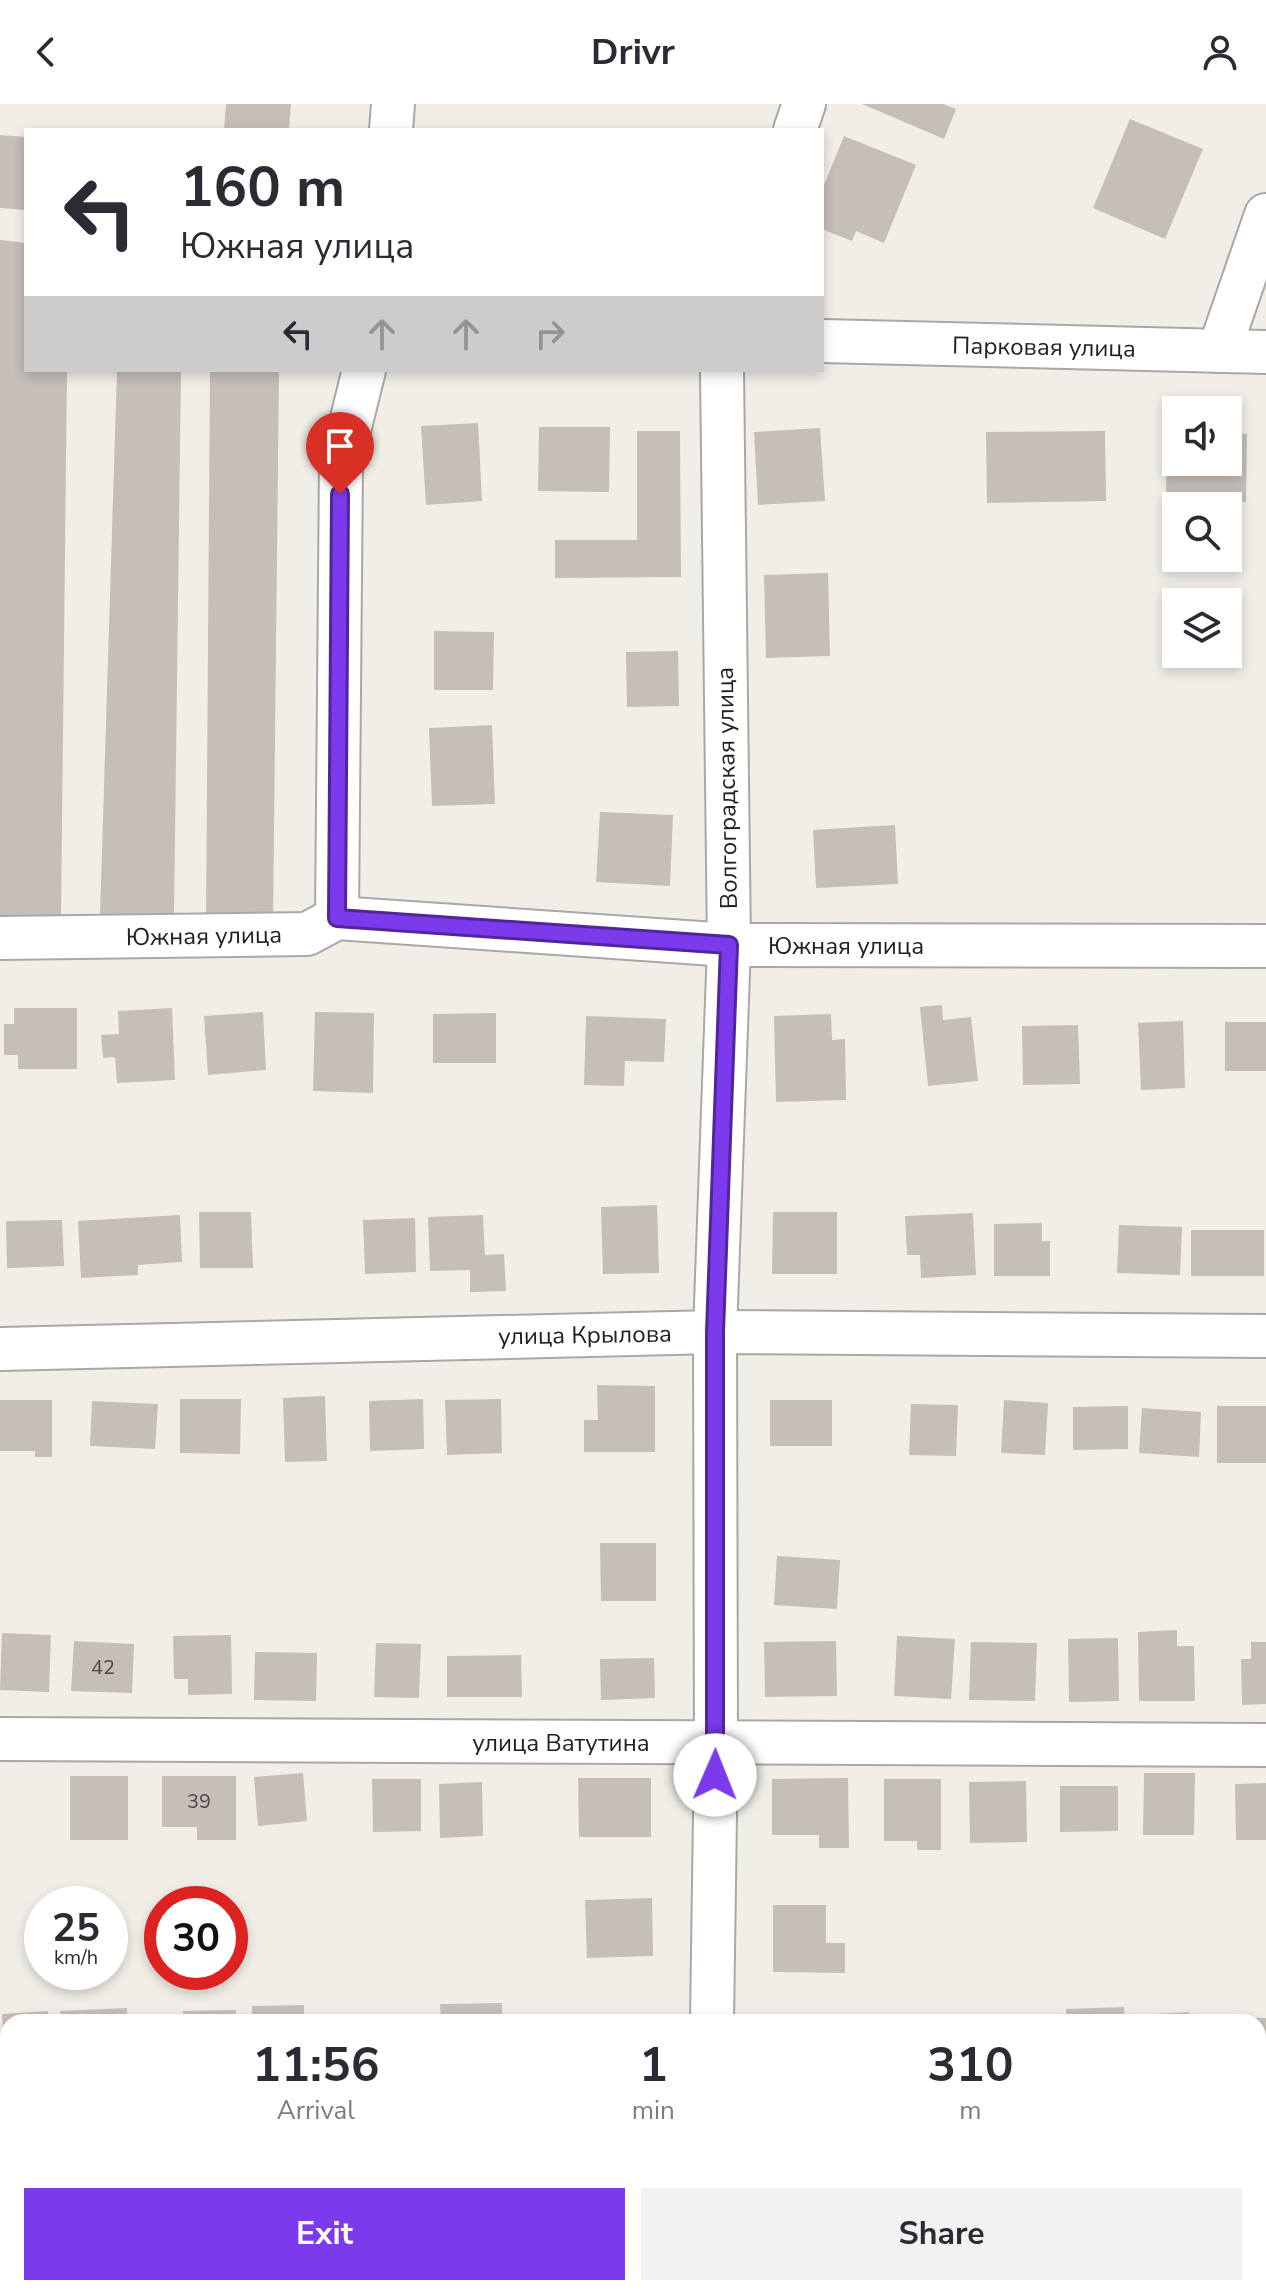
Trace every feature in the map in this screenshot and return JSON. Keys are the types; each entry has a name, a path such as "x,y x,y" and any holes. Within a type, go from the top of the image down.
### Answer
{"street":[{"path":"391,128 393,104"},
{"path":"796,128 804,104"},
{"path":"1219,351 1266,215"},
{"name":"Парковая улица","path":"824,341 1266,352"},
{"path":"337,918 341,463 364,372"},
{"name":"Волгоградская улица","path":"712,2014 716,1744 715,1332 729,945 722,372"},
{"name":"Южная улица","path":"0,938 307,934 337,918 729,945 1266,946"},
{"name":"улица Крылова","path":"0,1349 715,1332 1266,1336"},
{"name":"улица Ватутина","path":"0,1739 1266,1745"}],"building":[{"path":"226,104 291,104 289,128 224,128"},
{"path":"862,104 943,104 956,109 944,139"},
{"path":"1130,119 1203,149 1165,239 1093,208"},
{"path":"0,135 24,137 24,210 0,208"},
{"path":"844,136 916,165 884,243 856,231 852,241 824,230 824,185"},
{"path":"0,240 24,243 24,372 67,372 61,917 0,918"},
{"path":"117,372 181,372 174,915 100,914"},
{"path":"210,372 279,372 273,925 206,922"},
{"path":"478,423 482,501 426,505 421,426"},
{"path":"539,427 610,427 609,492 538,491"},
{"path":"820,428 825,501 758,505 754,432"},
{"path":"637,431 680,431 681,577 555,578 555,540 637,540"},
{"path":"1105,431 1106,501 987,503 986,432"},
{"path":"1242,434 1247,434 1246,502 1242,502 1242,492 1166,492 1166,476 1242,476"},
{"path":"828,573 830,656 766,658 764,575"},
{"path":"434,631 494,632 493,690 434,690"},
{"path":"678,651 679,706 627,707 626,652"},
{"path":"492,725 495,804 432,806 429,728"},
{"path":"600,812 673,815 670,886 596,882"},
{"path":"895,825 898,884 816,888 813,830"},
{"path":"942,1005 943,1020 971,1017 978,1081 928,1086 920,1007"},
{"path":"14,1008 77,1008 77,1069 18,1069 18,1055 4,1055 4,1024 14,1024"},
{"path":"172,1008 175,1080 117,1083 115,1057 103,1058 101,1035 119,1034 118,1011"},
{"path":"263,1012 266,1070 208,1075 204,1016"},
{"path":"315,1012 374,1013 373,1093 313,1091"},
{"path":"496,1013 496,1063 433,1063 433,1014"},
{"path":"831,1014 832,1040 845,1039 846,1100 776,1102 774,1016"},
{"path":"586,1016 666,1019 664,1062 625,1061 624,1086 584,1085"},
{"path":"1183,1021 1185,1088 1141,1090 1138,1023"},
{"path":"1225,1022 1266,1022 1266,1071 1225,1071"},
{"path":"1078,1025 1080,1084 1023,1085 1022,1026"},
{"path":"657,1205 659,1273 603,1274 601,1207"},
{"path":"199,1212 251,1212 253,1268 200,1268"},
{"path":"773,1212 837,1212 837,1274 772,1274"},
{"path":"973,1213 976,1275 921,1278 920,1255 907,1255 905,1216"},
{"path":"180,1215 182,1262 138,1265 138,1275 81,1278 78,1221"},
{"path":"483,1215 485,1255 504,1254 506,1291 470,1292 470,1270 430,1271 428,1217"},
{"path":"415,1218 416,1272 365,1274 363,1220"},
{"path":"62,1220 64,1266 7,1268 6,1221"},
{"path":"1042,1223 1042,1241 1050,1241 1050,1276 994,1276 994,1224"},
{"path":"1119,1225 1182,1227 1180,1275 1117,1273"},
{"path":"1191,1230 1264,1230 1264,1276 1191,1276"},
{"path":"597,1385 655,1386 655,1452 584,1452 584,1420 598,1420"},
{"path":"325,1396 327,1461 285,1462 283,1398"},
{"path":"180,1399 241,1399 240,1454 180,1453"},
{"path":"423,1399 424,1449 370,1451 369,1401"},
{"path":"501,1399 502,1453 447,1455 445,1400"},
{"path":"0,1400 52,1400 52,1457 35,1457 35,1451 0,1451"},
{"path":"770,1400 832,1400 832,1446 770,1446"},
{"path":"1004,1400 1048,1403 1045,1455 1001,1453"},
{"path":"92,1401 158,1404 155,1449 90,1446"},
{"path":"911,1404 958,1405 956,1456 909,1455"},
{"path":"1128,1406 1128,1449 1073,1450 1073,1407"},
{"path":"1217,1406 1266,1406 1266,1463 1217,1463"},
{"path":"1142,1408 1201,1412 1199,1457 1139,1453"},
{"path":"600,1543 656,1543 656,1601 601,1601"},
{"path":"777,1556 840,1560 837,1609 774,1605"},
{"path":"1177,1630 1177,1646 1194,1646 1195,1701 1139,1701 1138,1632"},
{"path":"2,1633 51,1635 49,1692 0,1690"},
{"path":"231,1635 232,1694 188,1695 188,1679 174,1679 173,1636"},
{"path":"897,1636 955,1639 951,1699 894,1696"},
{"path":"1118,1638 1119,1701 1069,1702 1068,1639"},
{"path":"74,1641 134,1644 132,1693 71,1691"},
{"path":"836,1641 837,1696 765,1697 764,1642"},
{"path":"971,1642 1037,1643 1035,1701 969,1700"},
{"path":"1251,1642 1266,1642 1266,1704 1242,1705 1241,1659 1251,1659"},
{"path":"376,1643 421,1644 419,1698 374,1697"},
{"path":"255,1652 317,1653 316,1701 254,1700"},
{"path":"521,1655 522,1697 447,1697 447,1656"},
{"path":"654,1658 655,1698 601,1700 600,1659"},
{"path":"303,1773 307,1821 258,1826 254,1777"},
{"path":"1144,1773 1195,1773 1194,1835 1143,1835"},
{"path":"70,1776 128,1776 128,1840 70,1840"},
{"path":"162,1776 236,1776 236,1840 197,1840 197,1827 162,1827"},
{"path":"578,1778 651,1778 651,1837 579,1837"},
{"path":"848,1778 849,1848 819,1848 819,1835 772,1835 772,1779"},
{"path":"372,1779 421,1779 421,1831 373,1832"},
{"path":"884,1779 941,1779 941,1850 917,1850 917,1841 884,1841"},
{"path":"1026,1781 1027,1842 970,1843 969,1782"},
{"path":"482,1782 483,1836 440,1838 439,1784"},
{"path":"1266,1783 1266,1840 1236,1840 1235,1784"},
{"path":"1060,1786 1118,1786 1118,1831 1060,1832"},
{"path":"652,1898 653,1956 587,1958 585,1900"},
{"path":"773,1905 826,1905 826,1943 845,1943 845,1973 773,1972"},
{"path":"502,2003 502,2014 441,2014 440,2004"},
{"path":"304,2005 304,2014 252,2014 252,2006"},
{"path":"1124,2007 1124,2014 1066,2014 1066,2009"},
{"path":"127,2008 127,2014 60,2014 60,2011"},
{"path":"236,2010 236,2014 183,2014 183,2011"},
{"path":"48,2011 48,2014 2,2014"}],"route":[{"path":"340,494 337,918 729,945 715,1332 715,1775"}]}
